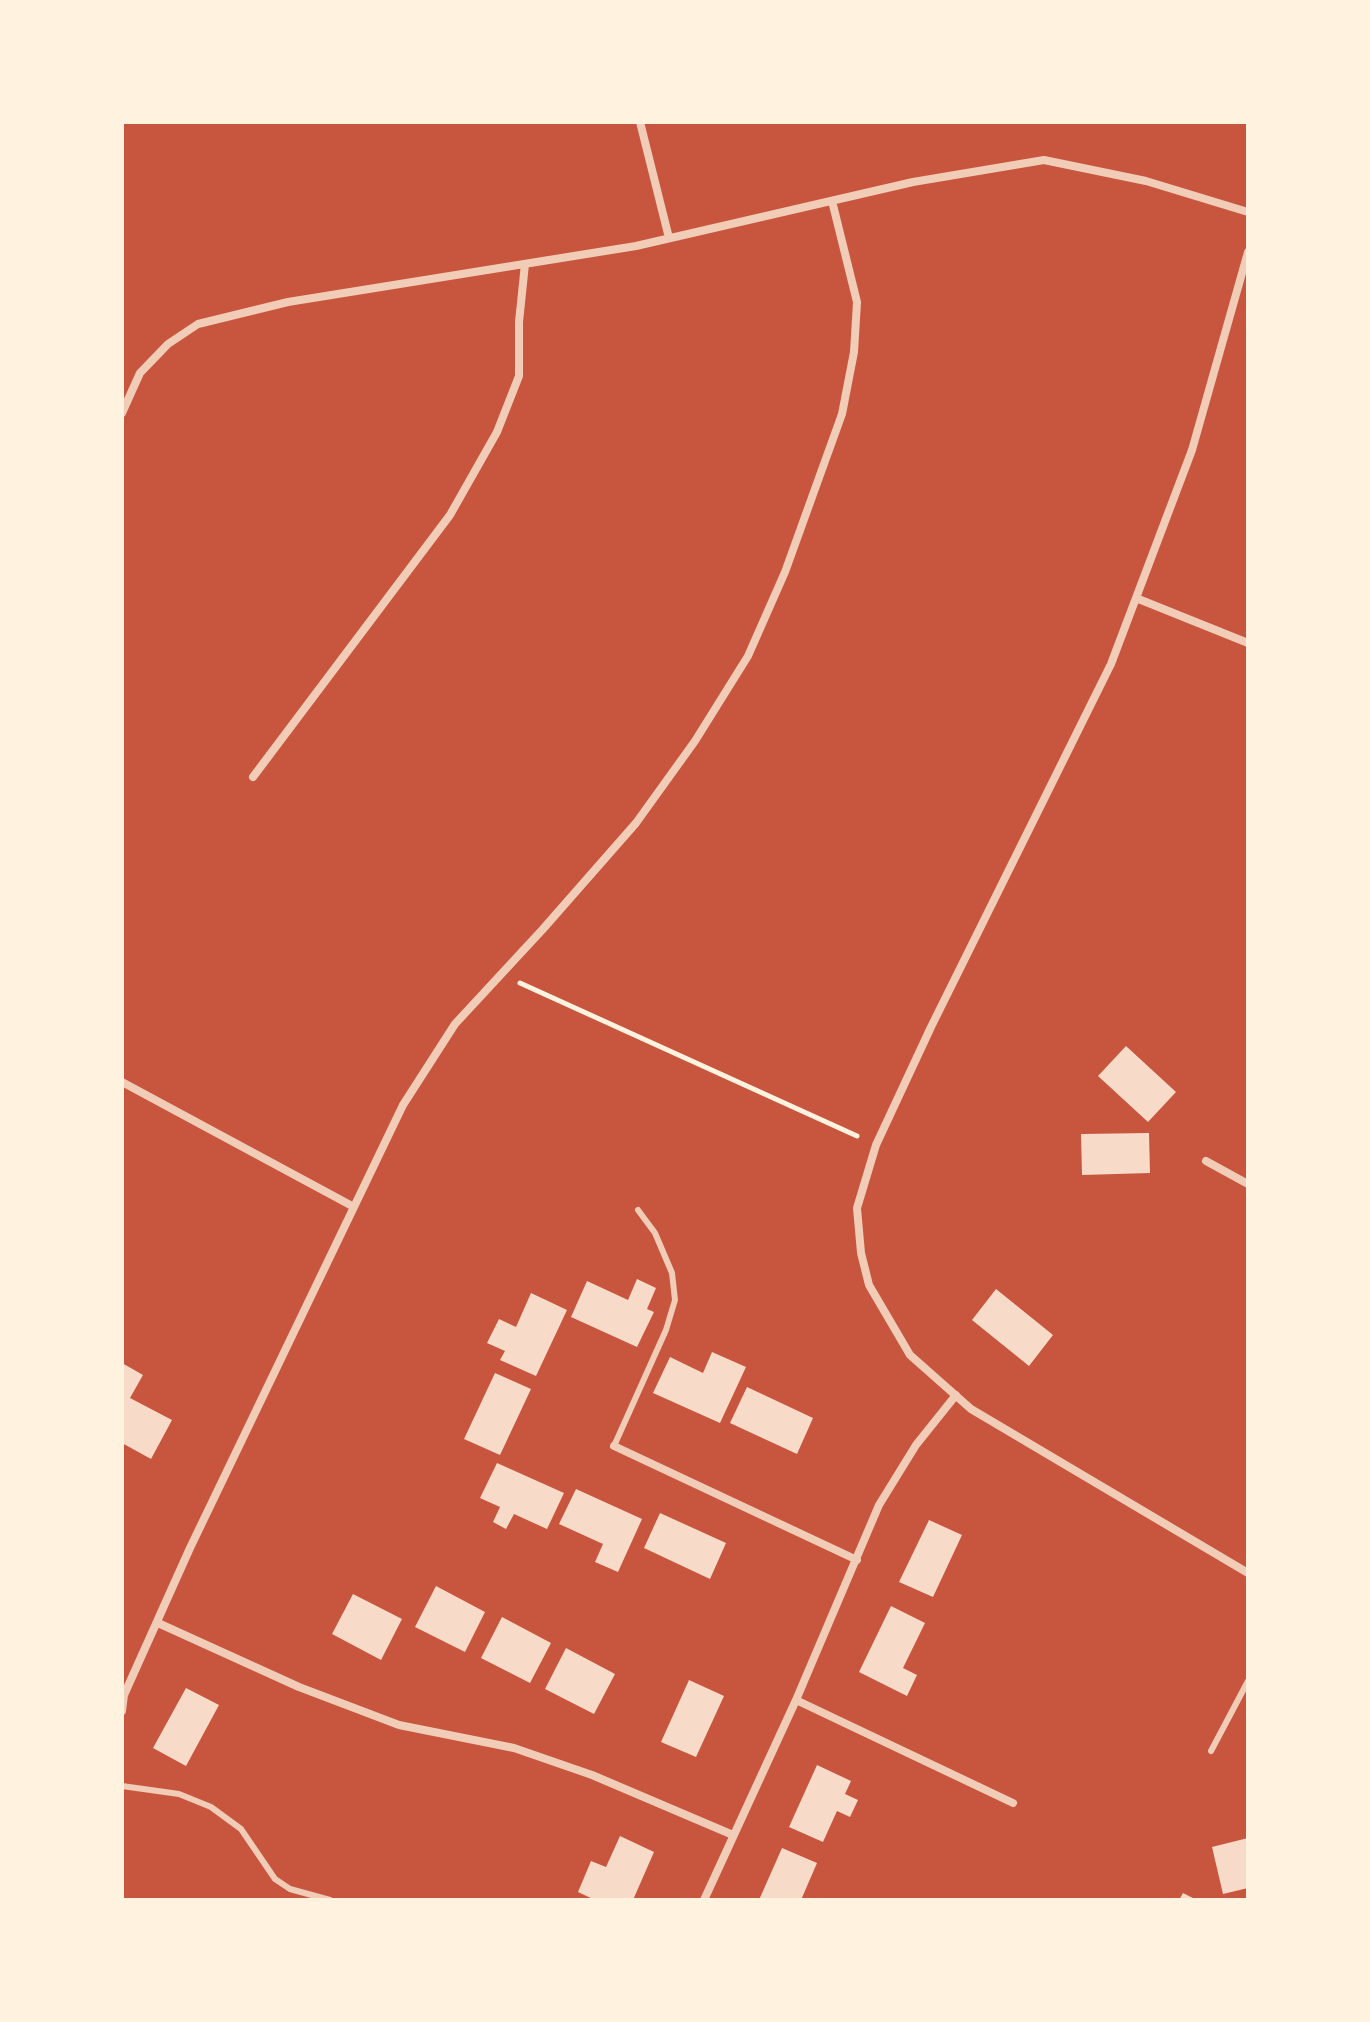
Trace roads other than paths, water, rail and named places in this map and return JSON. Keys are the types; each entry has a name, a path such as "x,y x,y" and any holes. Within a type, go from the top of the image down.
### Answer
{"street":[{"path":"640,122 669,238"},
{"path":"122,413 140,373 168,344 198,324 288,302 669,238 913,182 1044,160 1146,181 1248,212"},
{"path":"122,1711 124,1695 190,1548 403,1105 455,1024 636,823 695,741 748,656 785,572 842,414 854,352 857,302 832,201"},
{"path":"1248,252 1192,450 1111,664 876,1145 857,1208 861,1253 869,1285 910,1355 971,1409 1248,1573"},
{"path":"253,777 450,515 497,432 519,376 519,322 525,264"},
{"path":"1136,598 1248,643"},
{"path":"122,1082 354,1207"},
{"path":"1206,1161 1248,1184"},
{"path":"704,1900 796,1700 879,1505 916,1445 956,1395"},
{"path":"614,1446 857,1560"},
{"path":"158,1623 299,1687 399,1725 514,1748 592,1775 733,1835"},
{"path":"796,1700 1013,1803"}],"lane":[{"path":"614,1446 666,1330 675,1300 672,1273 655,1233 638,1210"},
{"path":"1211,1751 1248,1681"},
{"path":"122,1786 179,1794 211,1807 241,1829 275,1879 290,1889 330,1900"}]}
